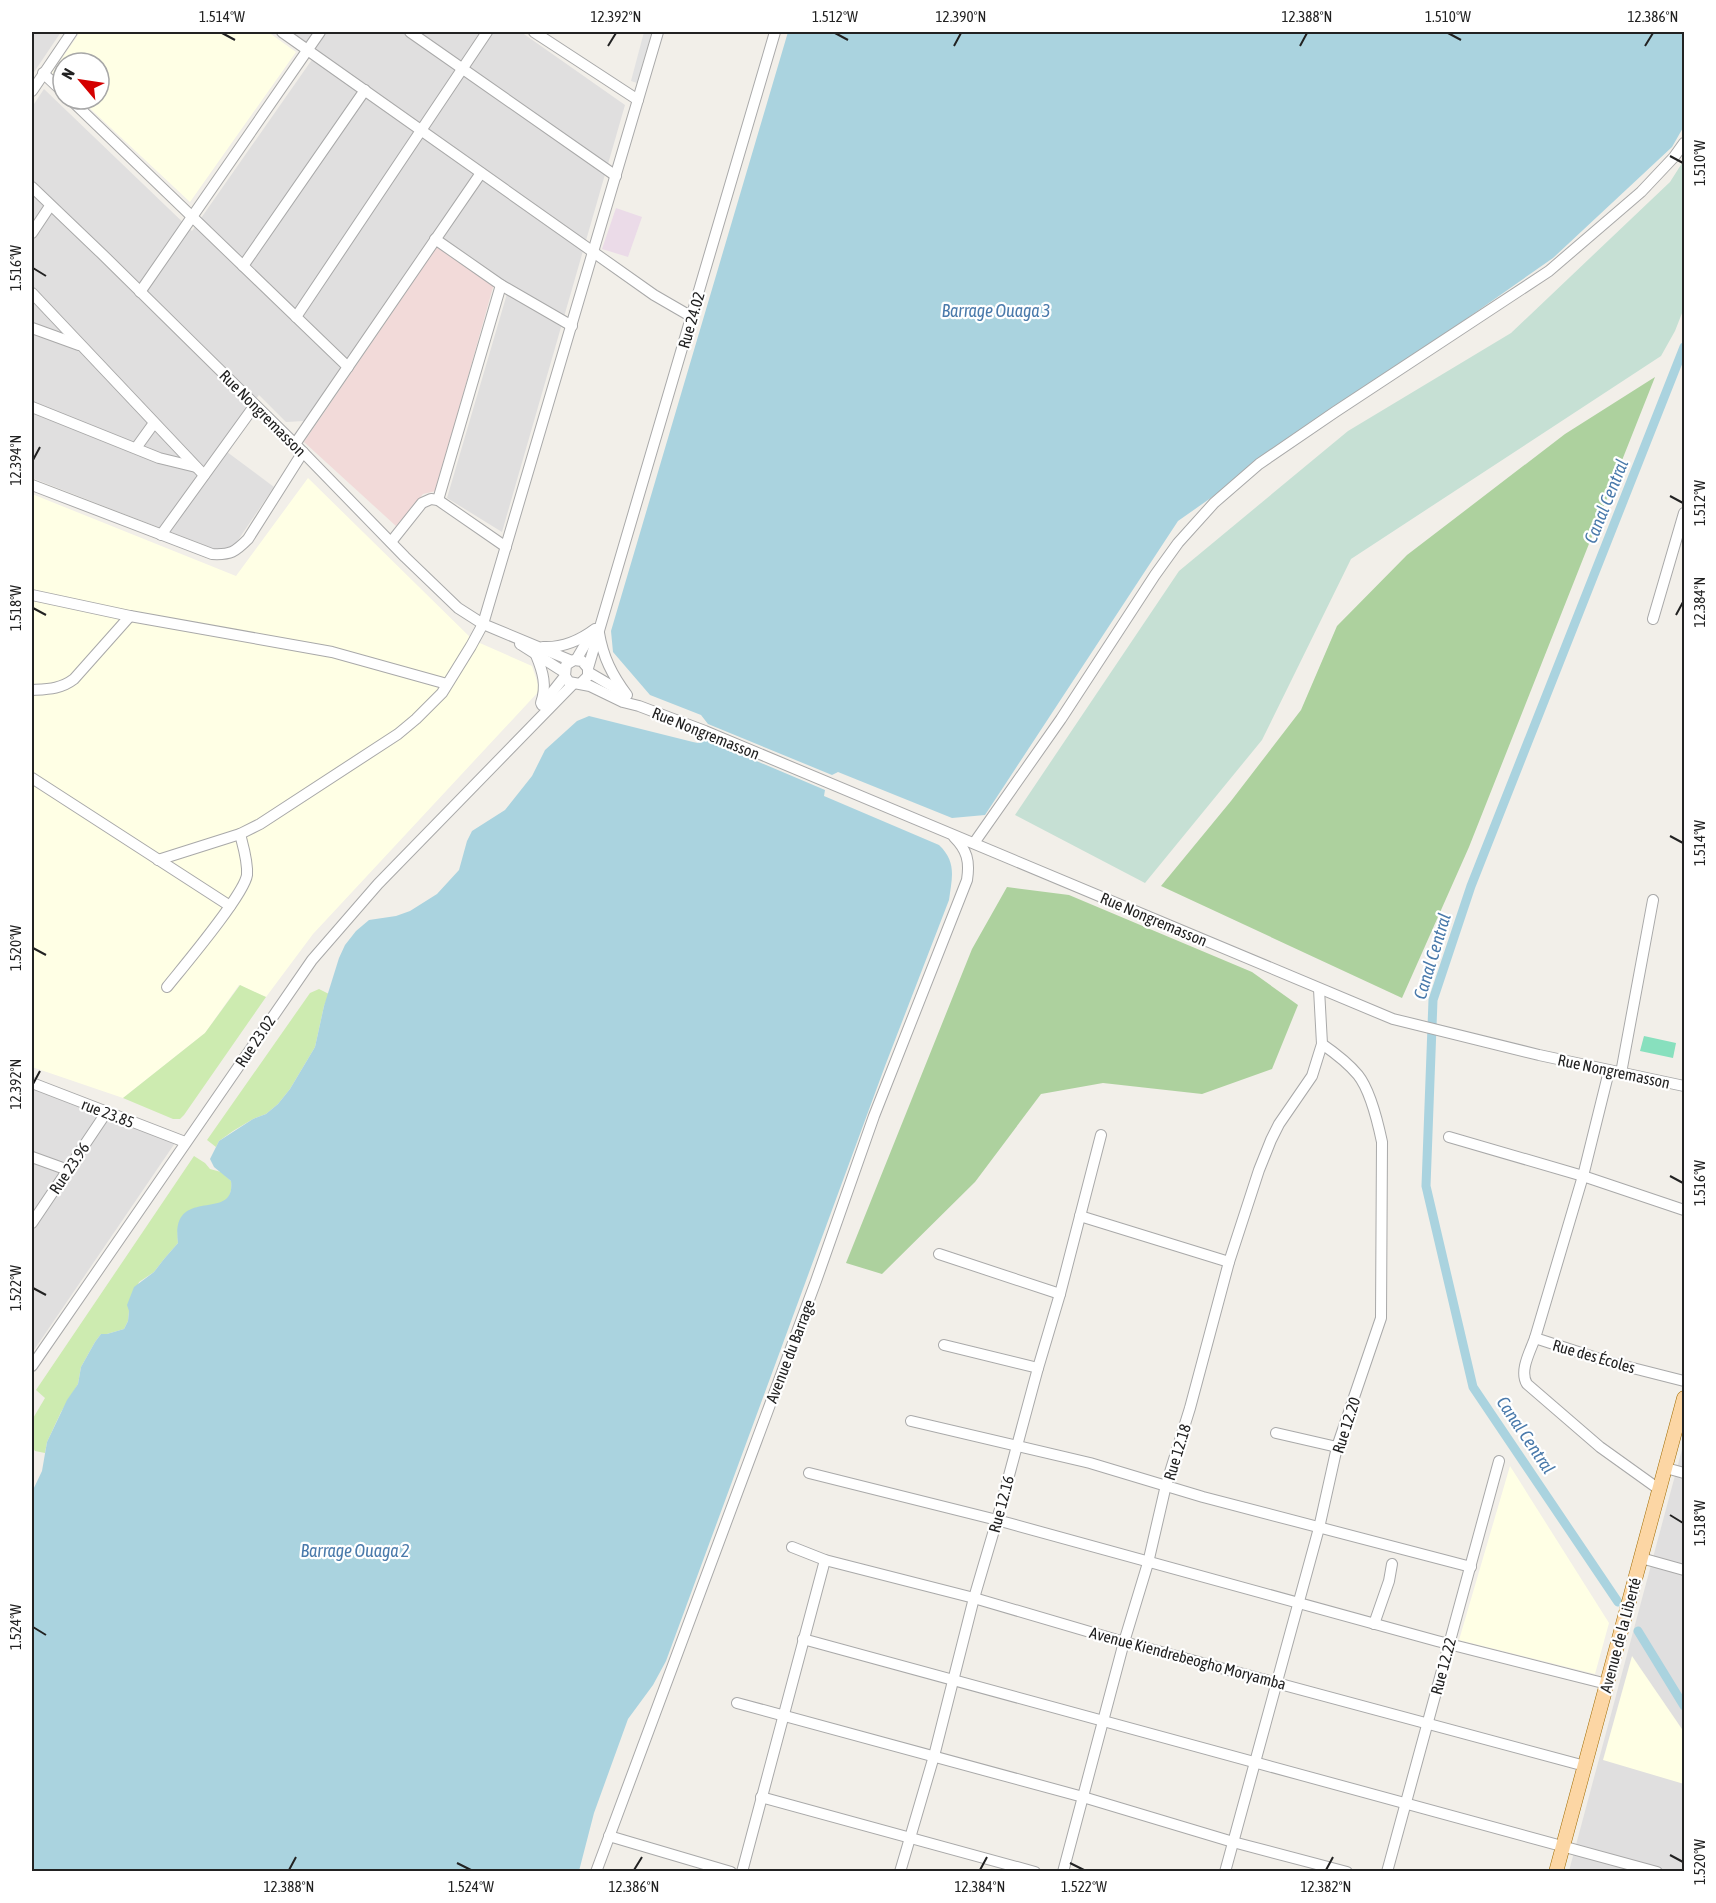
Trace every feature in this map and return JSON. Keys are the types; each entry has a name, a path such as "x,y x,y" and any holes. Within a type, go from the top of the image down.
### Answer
{"main road":[{"name":"Avenue de la Liberté","path":"1556,1872 1684,1398"}],"street":[{"path":"32,91 72,32"},
{"path":"282,32 654,295 692,317"},
{"path":"140,292 320,32"},
{"path":"410,32 616,176"},
{"path":"296,317 487,32"},
{"path":"534,32 638,100"},
{"path":"158,860 240,834 278,814 398,734 430,706 471,646 483,624 658,32"},
{"name":"Rue 24.02","path":"588,670 597,630 606,608 775,32"},
{"path":"43,73 51,81"},
{"path":"243,266 365,90"},
{"path":"82,111 348,367"},
{"path":"974,843 1061,719 1155,575 1178,543 1214,503 1259,464 1549,271 1641,192 1674,158 1684,143"},
{"path":"32,485 212,554 225,555 237,550 248,539 348,367 481,172"},
{"name":"Rue Nongremasson","path":"32,187 299,448 458,608 483,624 537,651 571,679 974,843 1384,1016 1413,1025 1609,1071 1684,1086"},
{"path":"32,233 50,206"},
{"path":"435,239 501,285 572,326"},
{"path":"438,500 501,285"},
{"path":"32,293 200,471"},
{"path":"32,328 82,346"},
{"path":"161,535 200,471 255,405"},
{"path":"32,407 159,458 200,471"},
{"path":"136,448 154,423"},
{"path":"391,542 422,503 428,499 438,500 506,547"},
{"path":"1653,619 1684,513"},
{"path":"32,595 130,616 332,652 447,684"},
{"path":"32,690 59,688 67,685 130,616"},
{"path":"534,715 542,702 545,683 537,651 571,643 597,630 606,662 627,695"},
{"name":"Rue 24.02","path":"574,660 597,630"},
{"name":"Rue Nongremasson","path":"537,651 574,660"},
{"path":"574,660 582,661 588,670 586,679 571,679 566,666 574,660"},
{"name":"Rue Nongremasson","path":"588,670 627,695 639,706"},
{"name":"Rue 23.02","path":"513,744 534,715 571,679"},
{"name":"Rue 23.02","path":"32,1366 280,1005 333,934 513,744 571,679"},
{"path":"32,778 230,906"},
{"path":"167,987 230,906 244,883 247,876 240,834"},
{"name":"Avenue du Barrage","path":"596,1872 816,1281 874,1116 967,880 969,867 967,855 963,846 951,834"},
{"path":"1621,1073 1653,900"},
{"path":"1319,989 1322,1044"},
{"name":"Rue 12.18","path":"1063,1872 1124,1642 1148,1563 1166,1485 1190,1408 1229,1262 1271,1140 1279,1124 1309,1081 1322,1044"},
{"name":"Rue 12.20","path":"1225,1872 1319,1528 1337,1447 1381,1318 1382,1142 1377,1119 1364,1084 1358,1075 1322,1044"},
{"name":"Rue des Écoles","path":"1609,1071 1583,1176 1535,1338 1609,1362 1684,1381"},
{"name":"rue 23.85","path":"32,1083 186,1142"},
{"name":"Rue 23.96","path":"32,1223 106,1113"},
{"name":"Rue 12.16","path":"900,1872 934,1756 974,1598 1060,1294 1101,1135"},
{"path":"1449,1137 1583,1176 1684,1210"},
{"path":"32,1157 68,1170"},
{"path":"1080,1216 1229,1262"},
{"path":"939,1254 1060,1294"},
{"path":"1535,1338 1524,1369 1524,1380 1527,1384 1600,1447 1660,1490"},
{"path":"944,1344 1038,1368"},
{"path":"911,1421 1090,1463 1319,1528 1471,1567"},
{"path":"1275,1433 1337,1447"},
{"name":"Rue 12.22","path":"1388,1872 1498,1461"},
{"path":"1666,1468 1684,1473"},
{"path":"809,1473 997,1520 1374,1624 1607,1684"},
{"name":"Avenue Kiendrebeogho Moryamba","path":"792,1547 825,1560 974,1598 1124,1642 1585,1766"},
{"path":"1641,1558 1684,1570"},
{"path":"742,1872 825,1560"},
{"path":"1374,1624 1389,1581 1392,1564"},
{"path":"804,1639 1658,1872"},
{"path":"737,1703 1347,1872"},
{"path":"761,1797 1035,1872"},
{"path":"609,1836 730,1872"}],"shaded area":[{"path":"32,32 61,32 32,75"},
{"path":"80,32 268,32 296,52 190,202 93,111 111,111 111,51 67,51"},
{"path":"291,32 521,32 625,105 502,532 447,498 509,287 435,235 304,421 286,422 259,395 219,446 274,487 230,552 222,552 32,478 32,107 44,89 51,96 51,111 67,111 192,231 318,51"},
{"path":"644,32 652,32 637,83 631,81"},
{"path":"1684,160 1684,308 1675,331 1661,356 1351,559 1262,740 1145,883 1015,815 1179,571 1348,431 1511,333 1670,182"},
{"path":"616,208 642,217 628,257 602,249"},
{"path":"441,241 495,280 436,491 423,494 396,526 304,442"},
{"path":"308,478 473,640 532,666 540,690 313,934 266,997 239,985 205,1033 123,1098 32,1067 32,494 236,576"},
{"path":"32,1082 177,1140 32,1353"},
{"path":"1684,1442 1684,1871 1569,1871"},
{"path":"1510,1466 1609,1623 1595,1674 1459,1640"},
{"path":"1632,1656 1684,1732 1684,1784 1603,1760"}],"green space":[{"path":"1655,377 1469,847 1402,998 1161,886 1231,801 1301,710 1337,626 1407,555 1565,434"},
{"path":"1007,887 1069,895 1252,972 1298,1005 1272,1069 1202,1094 1103,1083 1041,1094 975,1182 882,1274 846,1263 972,949"},
{"path":"240,985 266,997 180,1119 173,1119 123,1098 205,1033"},
{"path":"319,989 329,994 315,1047 290,1089 266,1114 233,1131 219,1141 216,1147 207,1140 310,993"},
{"path":"1644,1036 1676,1043 1673,1058 1640,1051"},
{"path":"194,1156 210,1169 221,1172 231,1181 231,1191 227,1200 219,1205 184,1215 178,1229 178,1243 154,1272 139,1282 124,1329 101,1334 95,1342 81,1367 78,1384 47,1442 45,1453 35,1451 32,1446 32,1420 45,1398 36,1390"}],"water":[{"name":"Barrage Ouaga 3","path":"788,32 1684,32 1684,126 1672,147 1553,258 1178,521 985,815 952,818 838,772 832,775 708,724 701,715 650,695 613,652 611,631"},
{"name":"Barrage Ouaga 2","path":"589,716 698,743 702,738 825,790 824,796 939,845 949,858 952,877 949,900 885,1066 666,1661 653,1685 628,1719 594,1813 579,1871 32,1871 32,1492 42,1471 47,1442 67,1400 78,1384 81,1367 101,1334 124,1329 128,1321 127,1305 134,1287 154,1272 178,1243 178,1225 184,1214 193,1208 224,1200 230,1194 231,1181 214,1167 210,1159 219,1141 253,1119 266,1114 290,1089 315,1047 324,1006 345,945 369,920 396,916 410,911 437,894 459,870 472,831 505,810 532,776 545,750 577,721"}],"waterway":[{"name":"Canal Central","path":"1618,1602 1473,1387 1426,1186 1433,1000 1471,886 1684,347"},
{"name":"Canal Central","path":"1638,1631 1684,1706"}]}
